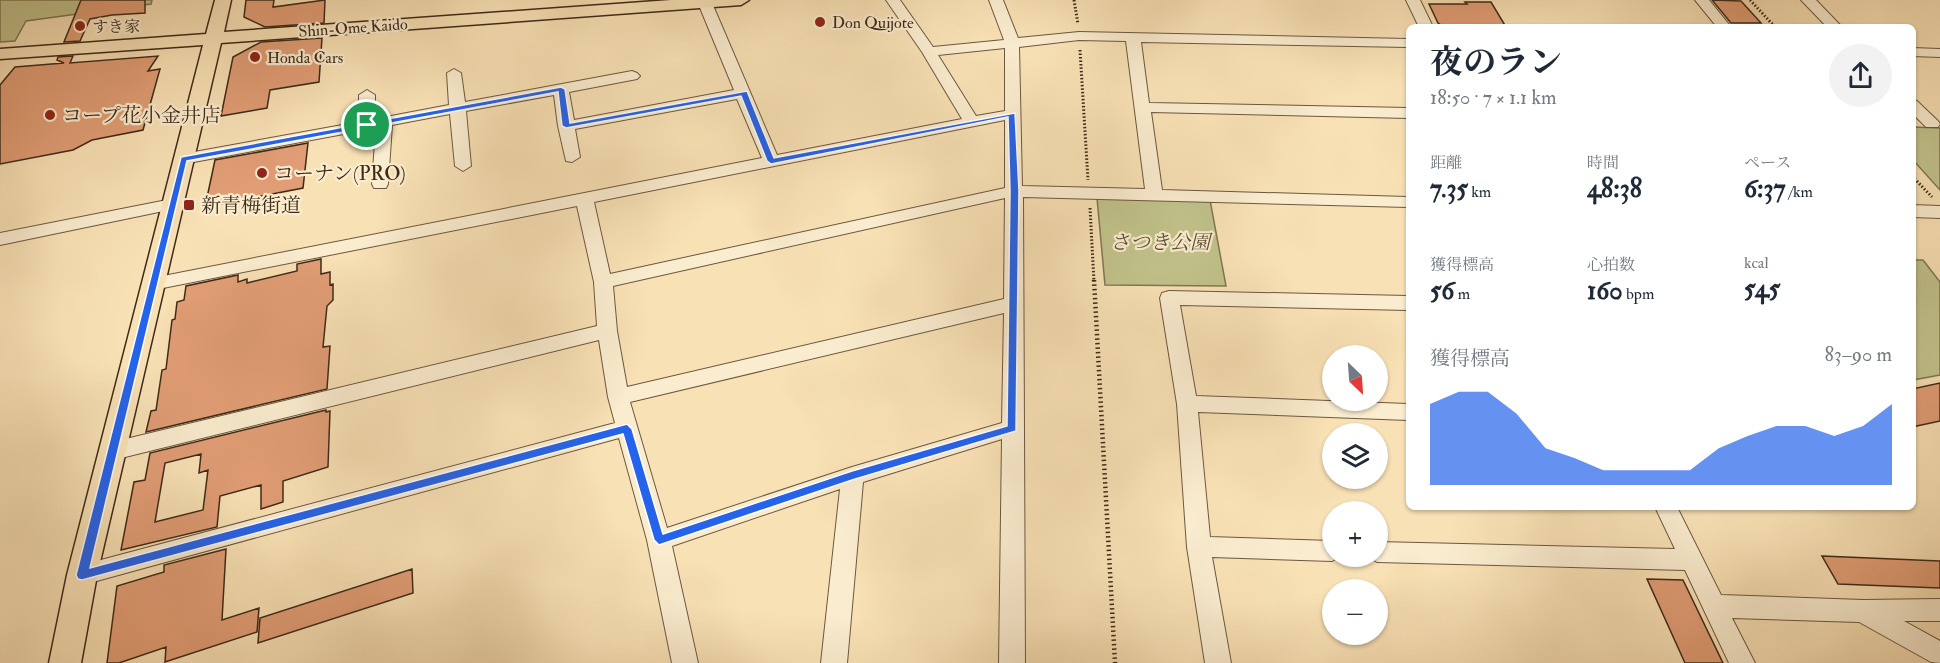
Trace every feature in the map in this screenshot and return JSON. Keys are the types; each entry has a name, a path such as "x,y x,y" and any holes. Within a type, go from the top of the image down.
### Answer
{"main road":[{"path":"65,663 82,575 223,0"},
{"name":"Shin-Ome Kaido","path":"0,54 741,0"}],"street":[{"path":"893,0 929,52 972,122"},
{"path":"996,0 1012,42 1014,191 1012,663"},
{"path":"1413,0 1425,24"},
{"path":"1702,0 1722,24"},
{"path":"1808,0 1832,24"},
{"path":"705,3 771,161"},
{"path":"929,52 1079,36 1406,44"},
{"path":"1133,38 1154,193"},
{"path":"1916,52 1940,53"},
{"path":"454,73 463,166"},
{"path":"183,159 632,76"},
{"path":"561,89 572,157"},
{"path":"566,126 744,93"},
{"path":"367,95 367,125"},
{"path":"1141,106 1406,112"},
{"path":"1916,107 1936,124"},
{"path":"153,284 1012,114"},
{"path":"380,184 384,122"},
{"path":"1916,123 1936,124"},
{"path":"603,282 1014,191 1154,193 1406,202"},
{"path":"584,197 603,282 607,331 618,397 659,540 685,663"},
{"path":"0,238 172,204"},
{"path":"1916,210 1937,205"},
{"path":"1218,663 1199,547 1187,404 1169,298 1406,303"},
{"path":"618,397 1012,304"},
{"path":"113,451 607,331"},
{"path":"1187,404 1406,412"},
{"path":"659,540 852,476 1012,428"},
{"path":"82,575 627,429"},
{"path":"834,663 852,476"},
{"path":"1667,510 1742,663"},
{"path":"1199,547 1322,551"},
{"path":"1388,552 1692,560"},
{"path":"1714,606 1863,611 1940,610"},
{"path":"1863,611 1940,654"}],"path":[{"path":"1074,0 1079,36 1089,192 1114,663"},
{"path":"1750,0 1772,24"},
{"path":"1916,181 1937,205"}],"green space":[{"path":"0,0 152,0 151,4 26,21 15,41 0,42"},
{"path":"1916,127 1940,128 1940,190 1916,163"},
{"name":"さつき公園","path":"1097,198 1210,200 1226,286 1105,285"},
{"path":"1916,260 1923,260 1940,282 1940,375 1916,379"}],"building":[{"path":"81,0 145,0 145,13 90,19 80,41 64,42"},
{"path":"246,0 274,0 273,7 325,0 324,23 265,27 244,17"},
{"path":"1712,0 1741,1 1761,23 1731,23"},
{"path":"1465,2 1491,2 1504,24 1440,24 1429,4 1467,4"},
{"path":"322,38 319,82 270,90 267,108 221,116 233,57 261,42"},
{"path":"73,56 70,63 158,56 148,71 160,69 143,130 92,140 73,150 0,164 0,85 15,67 64,63 57,60 58,57"},
{"path":"308,143 303,188 205,207 215,160"},
{"path":"321,259 321,274 330,272 330,285 333,284 333,300 327,306 323,347 330,346 327,389 146,432 151,411 156,410 162,370 166,369 172,320 175,319 177,302 184,300 186,286 238,275 238,282 247,279 247,283 297,271 297,264"},
{"path":"1940,383 1940,421 1916,426 1916,388"},
{"path":"326,410 326,412 330,411 328,467 283,481 283,502 261,509 261,485 220,496 217,527 121,550 134,482 145,480 150,453","holes":["201,454 199,473 208,470 203,510 155,522 165,463"]},
{"path":"226,549 222,620 259,608 257,632 165,662 166,647 119,663 107,663 117,586 164,572 164,565"},
{"path":"1822,556 1940,561 1940,588 1838,584"},
{"path":"412,569 413,593 258,643 260,618"},
{"path":"1647,579 1683,580 1723,663 1685,663"}],"place":[{"name":"Don Quijote","path":"820,22"},
{"name":"すき家","path":"80,26"},
{"name":"Honda Cars","path":"255,57"},
{"name":"コープ花小金井店","path":"50,115"},
{"name":"コーナン(PRO)","path":"262,173"},
{"name":"新青梅街道","path":"189,205"}],"route":[{"path":"561,89 566,126 744,93 771,161 1012,114 1014,191 1012,428 852,476 659,540 627,429 82,575 183,159 367,125 561,89"}]}
